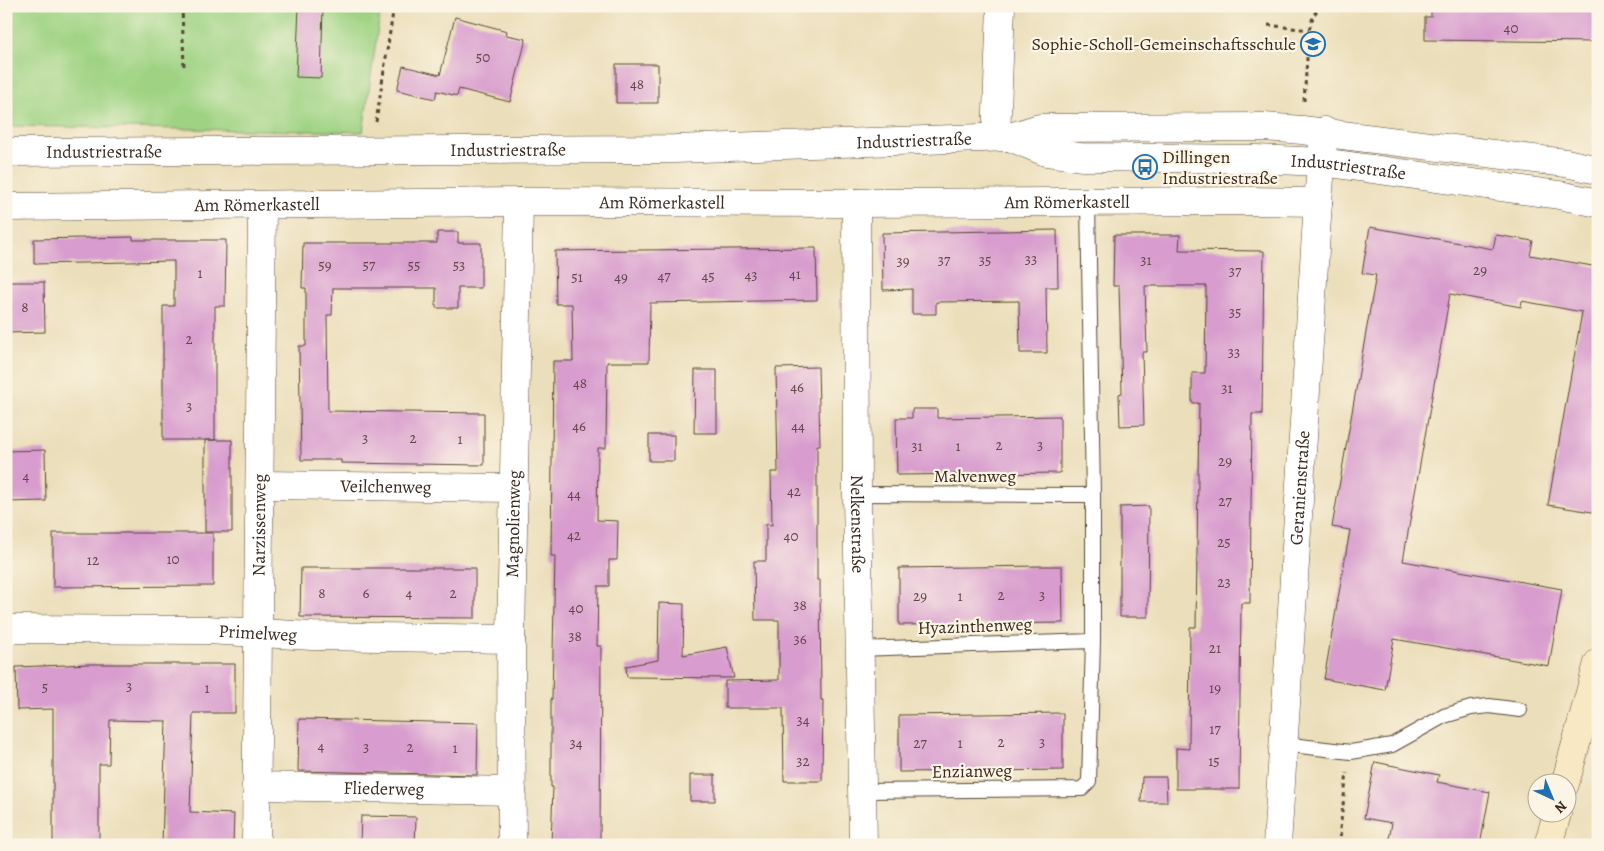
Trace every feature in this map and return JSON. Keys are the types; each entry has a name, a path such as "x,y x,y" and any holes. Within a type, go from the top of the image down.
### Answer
{"street":[{"path":"1001,6 1003,137"},
{"name":"Industriestraße","path":"6,152 675,149 1003,137 1040,128 1264,127 1313,130 1566,163 1598,170"},
{"name":"Geranienstraße","path":"1277,845 1322,162 1313,130"},
{"name":"Industriestraße","path":"1003,137 1046,152 1081,157 1256,159 1322,162 1559,195 1598,203"},
{"name":"Am Römerkastell","path":"6,207 518,202 856,203 1252,200 1318,202"},
{"name":"Magnolienweg","path":"512,845 511,639 518,202"},
{"name":"Nelkenstraße","path":"856,203 857,494 863,845"},
{"name":"Narzissenweg","path":"256,845 262,205"},
{"name":"Veilchenweg","path":"260,485 514,488"},
{"name":"Primelweg","path":"6,629 207,630 257,634 511,639"},
{"path":"1568,774 1598,663"},
{"name":"Fliederweg","path":"256,786 512,792"},
{"path":"1548,845 1553,824"}],"lane":[{"path":"1088,202 1093,495 1092,641"},
{"name":"Malvenweg","path":"857,494 1093,495"},
{"name":"Hyazinthenweg","path":"859,648 1092,641"},
{"name":"Enzianweg","path":"862,791 1082,789 1089,782 1092,641"},
{"path":"1283,744 1351,752 1392,745 1444,716 1471,708 1489,706 1520,710"}],"path":[{"path":"182,6 184,68"},
{"path":"372,151 394,6"},
{"path":"1313,130 1309,30 1314,14 1322,6"},
{"path":"1268,25 1309,30"},
{"path":"6,511 13,511"},
{"path":"1341,845 1340,829 1351,752"}],"green space":[{"path":"6,6 381,6 363,132 6,126"}],"building":[{"path":"299,6 323,6 321,78 296,77"},
{"path":"1431,6 1581,6 1581,10 1597,11 1596,42 1425,40 1425,17 1431,17"},
{"path":"455,17 507,31 506,35 526,39 510,102 459,89 457,96 437,91 435,99 397,90 403,66 440,75"},
{"path":"616,64 658,64 658,103 616,103"},
{"path":"1370,227 1493,249 1496,235 1533,241 1530,255 1598,267 1598,513 1548,505 1582,312 1522,301 1521,307 1450,294 1403,561 1562,589 1549,666 1394,639 1385,690 1324,679 1350,530 1332,527 1376,275 1362,273"},
{"path":"1057,230 1058,287 1046,287 1047,353 1020,353 1019,301 936,302 936,314 912,314 912,289 883,290 882,233"},
{"path":"437,232 458,232 458,243 481,243 481,288 458,288 458,308 436,308 436,288 333,288 332,315 327,315 328,411 484,413 484,465 341,463 341,460 301,460 299,346 306,346 306,288 302,288 303,243 437,243"},
{"path":"1114,235 1180,235 1179,250 1264,251 1262,414 1252,414 1250,603 1241,603 1239,789 1176,789 1176,748 1189,749 1190,627 1196,627 1199,403 1192,403 1192,373 1205,373 1206,286 1145,286 1147,352 1142,352 1144,425 1120,426 1119,394 1122,393 1119,286 1113,286"},
{"path":"133,237 133,240 226,240 225,306 215,306 215,440 163,440 163,306 174,306 174,261 34,264 34,239"},
{"path":"816,248 817,300 650,303 649,362 607,362 606,448 598,448 597,520 618,521 617,560 609,560 609,586 598,586 597,646 601,646 600,845 551,845 553,787 551,787 551,699 555,556 551,556 553,361 573,361 572,304 556,304 555,251"},
{"path":"6,282 44,282 45,332 6,333"},
{"path":"818,367 820,445 817,445 817,580 820,580 821,700 823,700 822,781 784,781 783,708 725,708 725,681 779,680 779,620 755,620 754,561 766,561 766,524 772,525 771,472 778,472 776,368"},
{"path":"695,370 717,370 717,433 694,433"},
{"path":"912,409 937,409 937,418 1060,416 1060,473 897,475 896,418 912,418"},
{"path":"649,435 674,435 674,461 649,461"},
{"path":"205,440 232,440 232,532 205,532"},
{"path":"45,450 46,501 6,502 6,451"},
{"path":"1149,506 1148,617 1120,617 1120,507"},
{"path":"53,533 213,533 213,586 53,587"},
{"path":"1062,566 1063,623 899,625 899,568"},
{"path":"301,568 475,568 475,618 300,617"},
{"path":"659,603 684,604 683,655 727,647 734,678 627,677 626,666 658,660"},
{"path":"89,664 235,664 235,713 193,713 190,812 234,814 233,845 162,845 166,721 110,720 109,764 99,764 99,845 53,845 53,709 17,710 16,667"},
{"path":"1063,713 1063,770 899,772 899,715"},
{"path":"299,719 478,723 477,775 298,771"},
{"path":"1375,762 1439,775 1437,782 1490,792 1480,845 1388,845 1392,823 1364,818"},
{"path":"690,775 715,775 715,801 690,801"},
{"path":"1142,777 1166,777 1167,802 1141,802"},
{"path":"361,816 416,817 415,845 360,844"}],"place":[{"name":"Sophie-Scholl-Gemeinschaftsschule","path":"1313,44"},
{"name":"Dillingen Industriestraße","path":"1145,167"}]}
